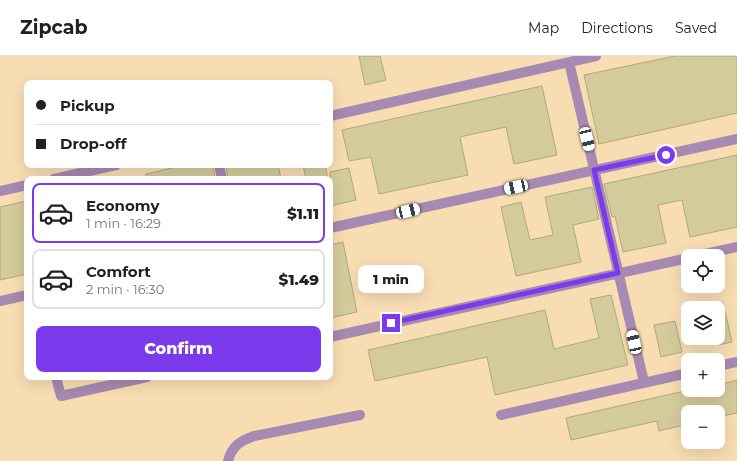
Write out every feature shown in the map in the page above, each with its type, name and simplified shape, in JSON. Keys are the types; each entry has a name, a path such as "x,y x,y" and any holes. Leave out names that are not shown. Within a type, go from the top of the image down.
{"street":[{"path":"333,115 596,56"},
{"path":"569,62 644,382"},
{"path":"333,227 737,139"},
{"path":"67,176 103,168"},
{"path":"0,191 24,186"},
{"path":"725,250 737,247"},
{"path":"333,336 681,260"},
{"path":"0,301 24,296"},
{"path":"725,365 737,362"},
{"path":"501,415 681,374"},
{"path":"57,380 61,396 133,380"},
{"path":"228,461 231,451 239,442 254,436 360,415"}],"building":[{"path":"359,56 380,56 386,80 365,85"},
{"path":"675,56 737,56 737,113 599,144 584,75"},
{"path":"542,86 557,155 514,164 506,127 482,132 460,137 468,175 379,194 371,157 349,161 342,130"},
{"path":"737,155 737,227 690,237 682,200 658,205 666,243 623,252 615,216 612,217 604,184"},
{"path":"172,168 213,168 215,176 146,176 146,174"},
{"path":"226,168 279,168 280,176 228,176"},
{"path":"304,168 326,168 327,176 305,176"},
{"path":"349,168 356,200 333,205 333,176 330,176 330,172"},
{"path":"592,187 599,219 573,225 581,262 516,276 501,207 521,202 530,240 553,235 545,197"},
{"path":"24,202 24,275 0,280 0,207"},
{"path":"343,242 357,312 333,317 333,244"},
{"path":"611,295 628,365 495,395 487,357 375,381 368,350 545,310 554,349 599,338 590,299"},
{"path":"725,312 732,342 725,344"},
{"path":"675,321 682,352 661,357 654,325"},
{"path":"737,380 737,413 725,416 725,405 681,405 680,426 659,431 657,421 571,440 566,418 681,392 681,397 725,397 725,383"}],"route":[{"path":"391,323 618,273 594,170 666,155"}]}
